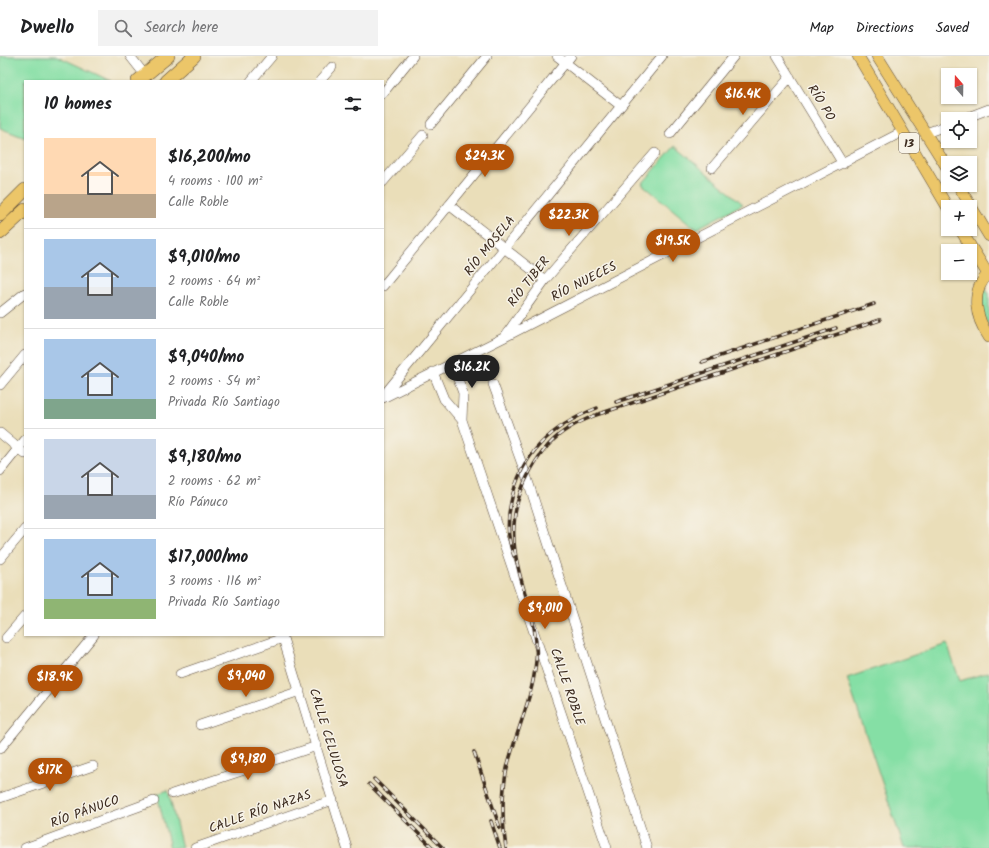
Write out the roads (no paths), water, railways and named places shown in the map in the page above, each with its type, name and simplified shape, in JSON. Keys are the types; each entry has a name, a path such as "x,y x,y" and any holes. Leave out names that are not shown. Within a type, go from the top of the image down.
{"highway":[{"path":"141,78 168,56"},
{"path":"167,80 194,57"},
{"path":"0,215 24,191"},
{"path":"0,233 24,211"}],"main road":[{"name":"13","path":"858,56 943,200"},
{"name":"13","path":"878,56 884,68 941,158"},
{"path":"963,192 986,223 989,236"},
{"path":"965,236 989,274 980,285 976,298 976,312 981,326 989,337"}],"street":[{"path":"130,56 141,78"},
{"path":"252,80 272,56"},
{"path":"384,92 414,56"},
{"path":"431,124 487,56"},
{"path":"557,56 569,59 621,106"},
{"name":"RÍO MOSELA","path":"384,396 662,56"},
{"path":"670,134 734,56"},
{"name":"RÍO PO","path":"777,56 843,164"},
{"path":"852,56 870,76"},
{"path":"384,285 569,59"},
{"path":"321,80 332,67"},
{"path":"712,168 790,77"},
{"path":"977,114 989,109"},
{"path":"926,133 941,128"},
{"name":"RÍO NUECES","path":"384,396 504,338 843,164 902,132"},
{"path":"384,181 422,135"},
{"name":"RÍO TIBER","path":"504,338 546,280 655,153"},
{"path":"449,205 546,280"},
{"path":"0,313 24,294"},
{"path":"0,385 24,356"},
{"name":"CALLE ROBLE","path":"452,363 463,393 462,420 607,848"},
{"name":"CALLE ROBLE","path":"433,372 444,399 462,420"},
{"path":"493,384 527,478 648,848"},
{"path":"0,433 22,451 0,471"},
{"path":"0,559 24,530"},
{"path":"6,638 24,617"},
{"path":"0,749 93,636"},
{"path":"180,674 283,636"},
{"name":"CALLE CELULOSA","path":"283,636 347,848"},
{"path":"200,726 300,691"},
{"path":"172,794 317,746"},
{"path":"0,798 93,766"},
{"name":"CALLE RÍO NAZAS","path":"195,848 333,800"},
{"name":"RÍO PÁNUCO","path":"25,848 154,801"}],"railway":[{"path":"702,362 874,304"},
{"path":"506,848 503,806 504,785 508,764 532,687 536,661 535,636 531,613 516,557 514,541 515,512 524,484 539,457 558,436 572,426 593,416 880,320"},
{"path":"616,402 836,328"},
{"path":"514,556 508,530 509,516 511,502 522,469 541,443 553,433 566,423 597,408"},
{"path":"474,752 500,828"},
{"path":"374,779 443,848"},
{"path":"369,784 433,848"},
{"path":"491,821 500,848"}]}
